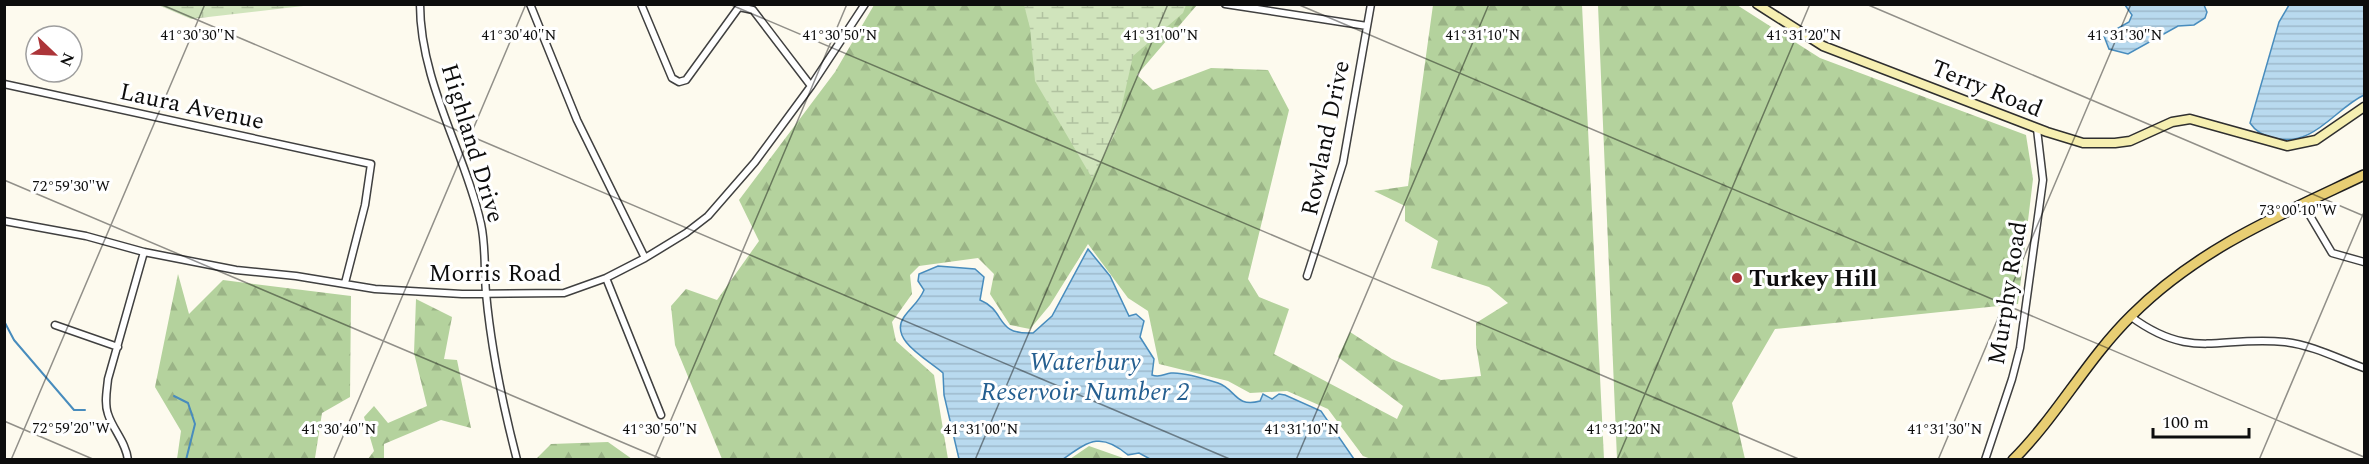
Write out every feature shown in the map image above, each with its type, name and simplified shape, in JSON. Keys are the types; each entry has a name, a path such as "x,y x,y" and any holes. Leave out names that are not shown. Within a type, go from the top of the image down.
{"main road":[{"path":"2013,459 2040,434 2081,375 2130,316 2170,280 2210,251 2364,175"}],"street":[{"name":"Highland Drive","path":"420,4 423,40 444,119 481,223 485,252 486,293 508,425 517,459"},
{"path":"530,4 577,120 645,258"},
{"path":"641,4 672,78 679,82 686,80 739,7 746,7 753,10 811,86"},
{"name":"Morris Road","path":"4,221 86,236 144,252 236,270 345,283 375,289 417,292 564,293 606,278 645,258 686,233 727,196 811,86 865,4"},
{"path":"1225,4 1367,26"},
{"name":"Rowland Drive","path":"1307,276 1343,163 1371,4"},
{"name":"Terry Road","path":"1757,4 1823,46 2037,129 2082,143 2115,144 2130,141 2172,122 2190,119 2287,146 2316,140 2364,107"},
{"name":"Laura Avenue","path":"4,84 371,164 365,206 345,283"},
{"name":"Murphy Road","path":"1985,459 2012,379 2019,348 2043,180 2037,129"},
{"path":"2303,204 2326,248 2332,254 2364,262"},
{"path":"128,459 121,438 108,414 106,398 108,379 144,252"},
{"path":"606,278 661,415"},
{"path":"2130,316 2147,329 2181,342 2197,345 2287,342 2364,368"},
{"path":"56,325 118,347"}],"green space":[{"path":"158,5 312,5 191,19"},
{"path":"874,5 1197,5 1137,75 1153,90 1211,68 1268,70 1289,110 1248,279 1259,297 1289,309 1274,354 1397,419 1403,406 1338,357 1350,332 1392,359 1441,380 1481,376 1476,345 1476,323 1508,303 1489,287 1431,268 1438,241 1405,221 1405,206 1374,191 1408,186 1433,5 1582,5 1604,459 1371,459 1363,456 1328,409 1287,391 1250,393 1228,381 1159,364 1148,311 1128,298 1088,244 1050,305 1030,329 1010,325 990,294 994,274 978,258 919,266 910,275 912,294 892,322 896,341 934,375 948,459 722,459 675,345 671,306 686,289 717,300 759,241 739,200 835,72"},
{"path":"1024,5 1186,5 1183,13 1133,56 1116,132 1092,178 1035,81 1030,28"},
{"path":"1598,5 1737,5 1820,58 2026,135 2033,179 2018,304 1775,329 1732,403 1745,459 1617,459"},
{"path":"178,274 189,314 223,280 351,296 350,397 322,413 315,458 177,459 181,431 155,387"},
{"path":"416,299 452,317 444,359 457,360 471,428 441,420 384,444 384,459 368,459 374,451 364,417 374,406 388,423 427,406 414,353"},
{"path":"608,442 632,459 536,459 551,444"},
{"path":"1089,446 1126,459 1070,459"}],"water":[{"path":"2125,5 2204,5 2207,12 2205,18 2194,25 2178,26 2128,54 2109,49 2104,36 2129,22 2132,15"},
{"path":"2289,5 2364,5 2364,95 2312,133 2287,140 2263,134 2250,123 2279,22"},
{"name":"Waterbury Reservoir Number 2","path":"1088,249 1110,276 1129,316 1136,314 1144,321 1140,337 1154,359 1152,375 1176,373 1201,378 1224,386 1245,402 1260,401 1263,394 1272,399 1279,394 1285,395 1321,411 1354,459 1150,459 1139,453 1128,455 1110,443 1102,441 1087,444 1063,459 959,459 944,395 943,373 912,349 901,334 904,317 924,290 918,281 919,274 938,266 975,269 984,277 980,300 994,310 1012,330 1033,333 1052,316"}],"waterway":[{"path":"4,321 14,340 74,410 85,410"},
{"path":"174,396 188,403 195,424 186,460"}],"place":[{"name":"Turkey Hill","path":"1737,278"}]}
